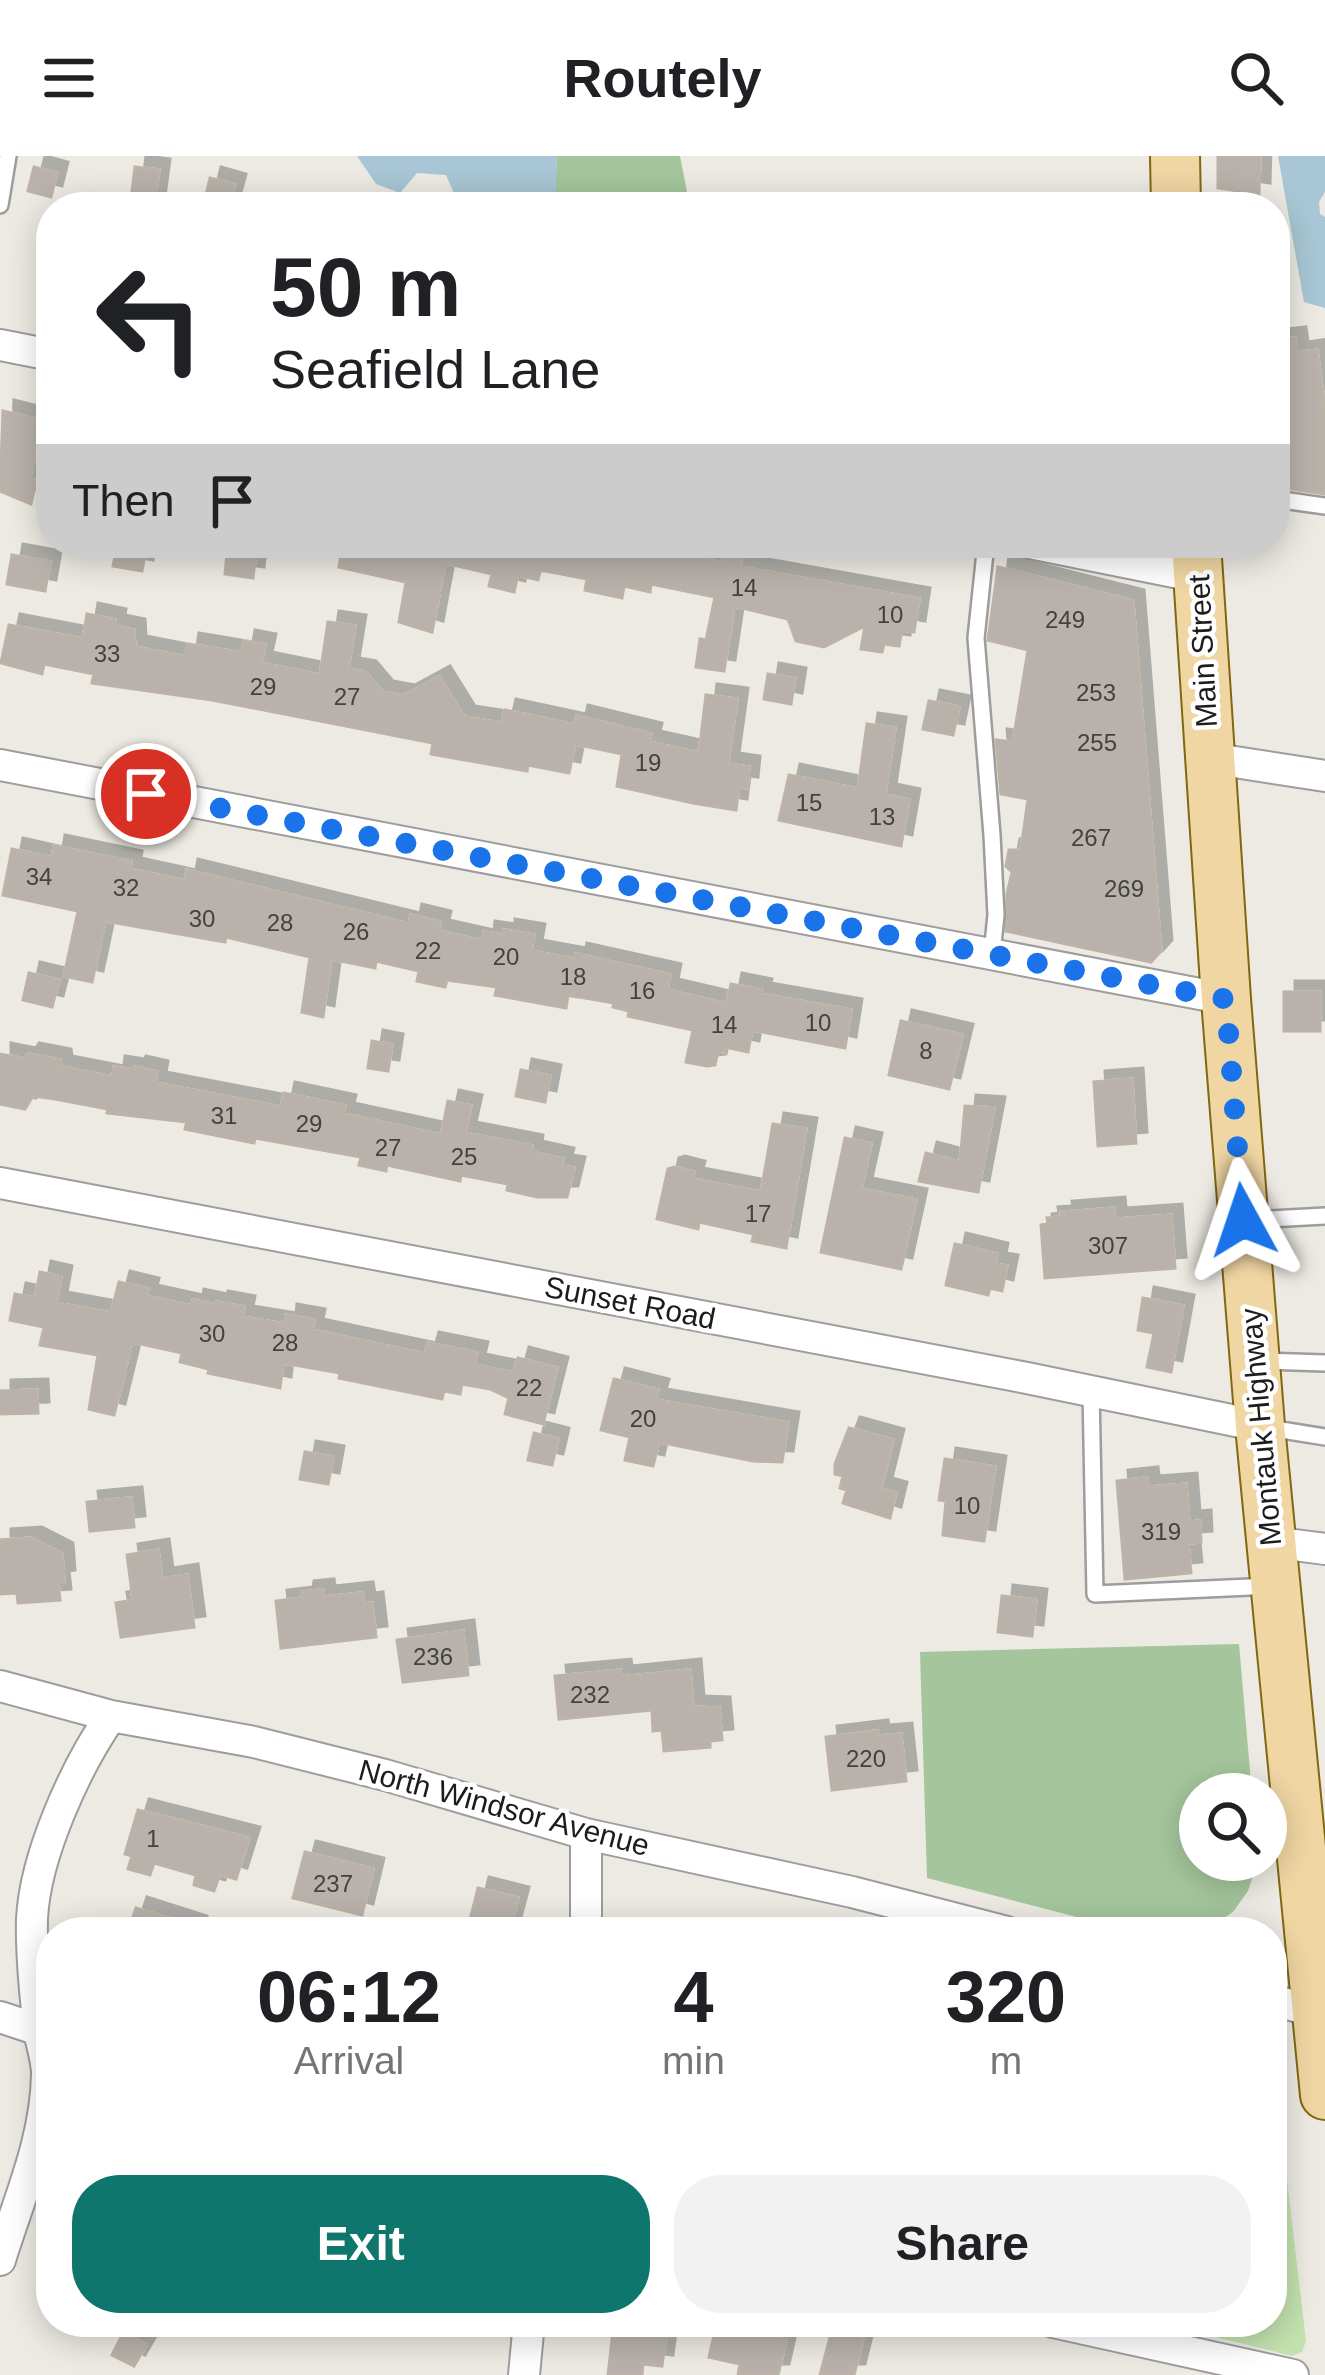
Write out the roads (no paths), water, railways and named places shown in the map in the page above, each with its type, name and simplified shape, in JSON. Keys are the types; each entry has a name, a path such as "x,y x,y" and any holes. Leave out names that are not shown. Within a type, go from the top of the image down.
{"main road":[{"path":"1175,156 1176,192"},
{"name":"Main Street","path":"1198,560 1208,758"},
{"name":"Montauk Highway","path":"1208,758 1304,2008 1325,2095"}],"street":[{"path":"0,345 36,352"},
{"path":"1208,758 1325,776"},
{"path":"0,765 1226,999"},
{"name":"Sunset Road","path":"0,1183 1260,1426"},
{"path":"1273,1564 1325,1549"},
{"name":"North Windsor Avenue","path":"0,1687 111,1716 276,1747 586,1834 949,1917"},
{"path":"36,1981 32,1916 50,1838 88,1749 111,1716"},
{"path":"586,1834 586,1917"},
{"path":"0,2017 36,2029"},
{"path":"0,2260 36,2152"},
{"path":"524,2375 528,2337"},
{"path":"1121,2337 1293,2375"}],"lane":[{"path":"0,205 8,156"},
{"path":"1290,501 1325,506"},
{"path":"984,558 976,638 992,835 992,954"},
{"path":"1243,1220 1325,1216"},
{"path":"1255,1360 1325,1363"},
{"path":"1091,1391 1095,1594 1273,1564"},
{"path":"1260,1426 1325,1436"}],"water":[{"path":"357,156 557,156 554,192 453,192 446,175 417,173 401,192 376,184"},
{"path":"1278,156 1325,156 1325,192 1319,202 1325,217 1325,308 1304,302 1290,223 1290,192 1284,192"}]}
